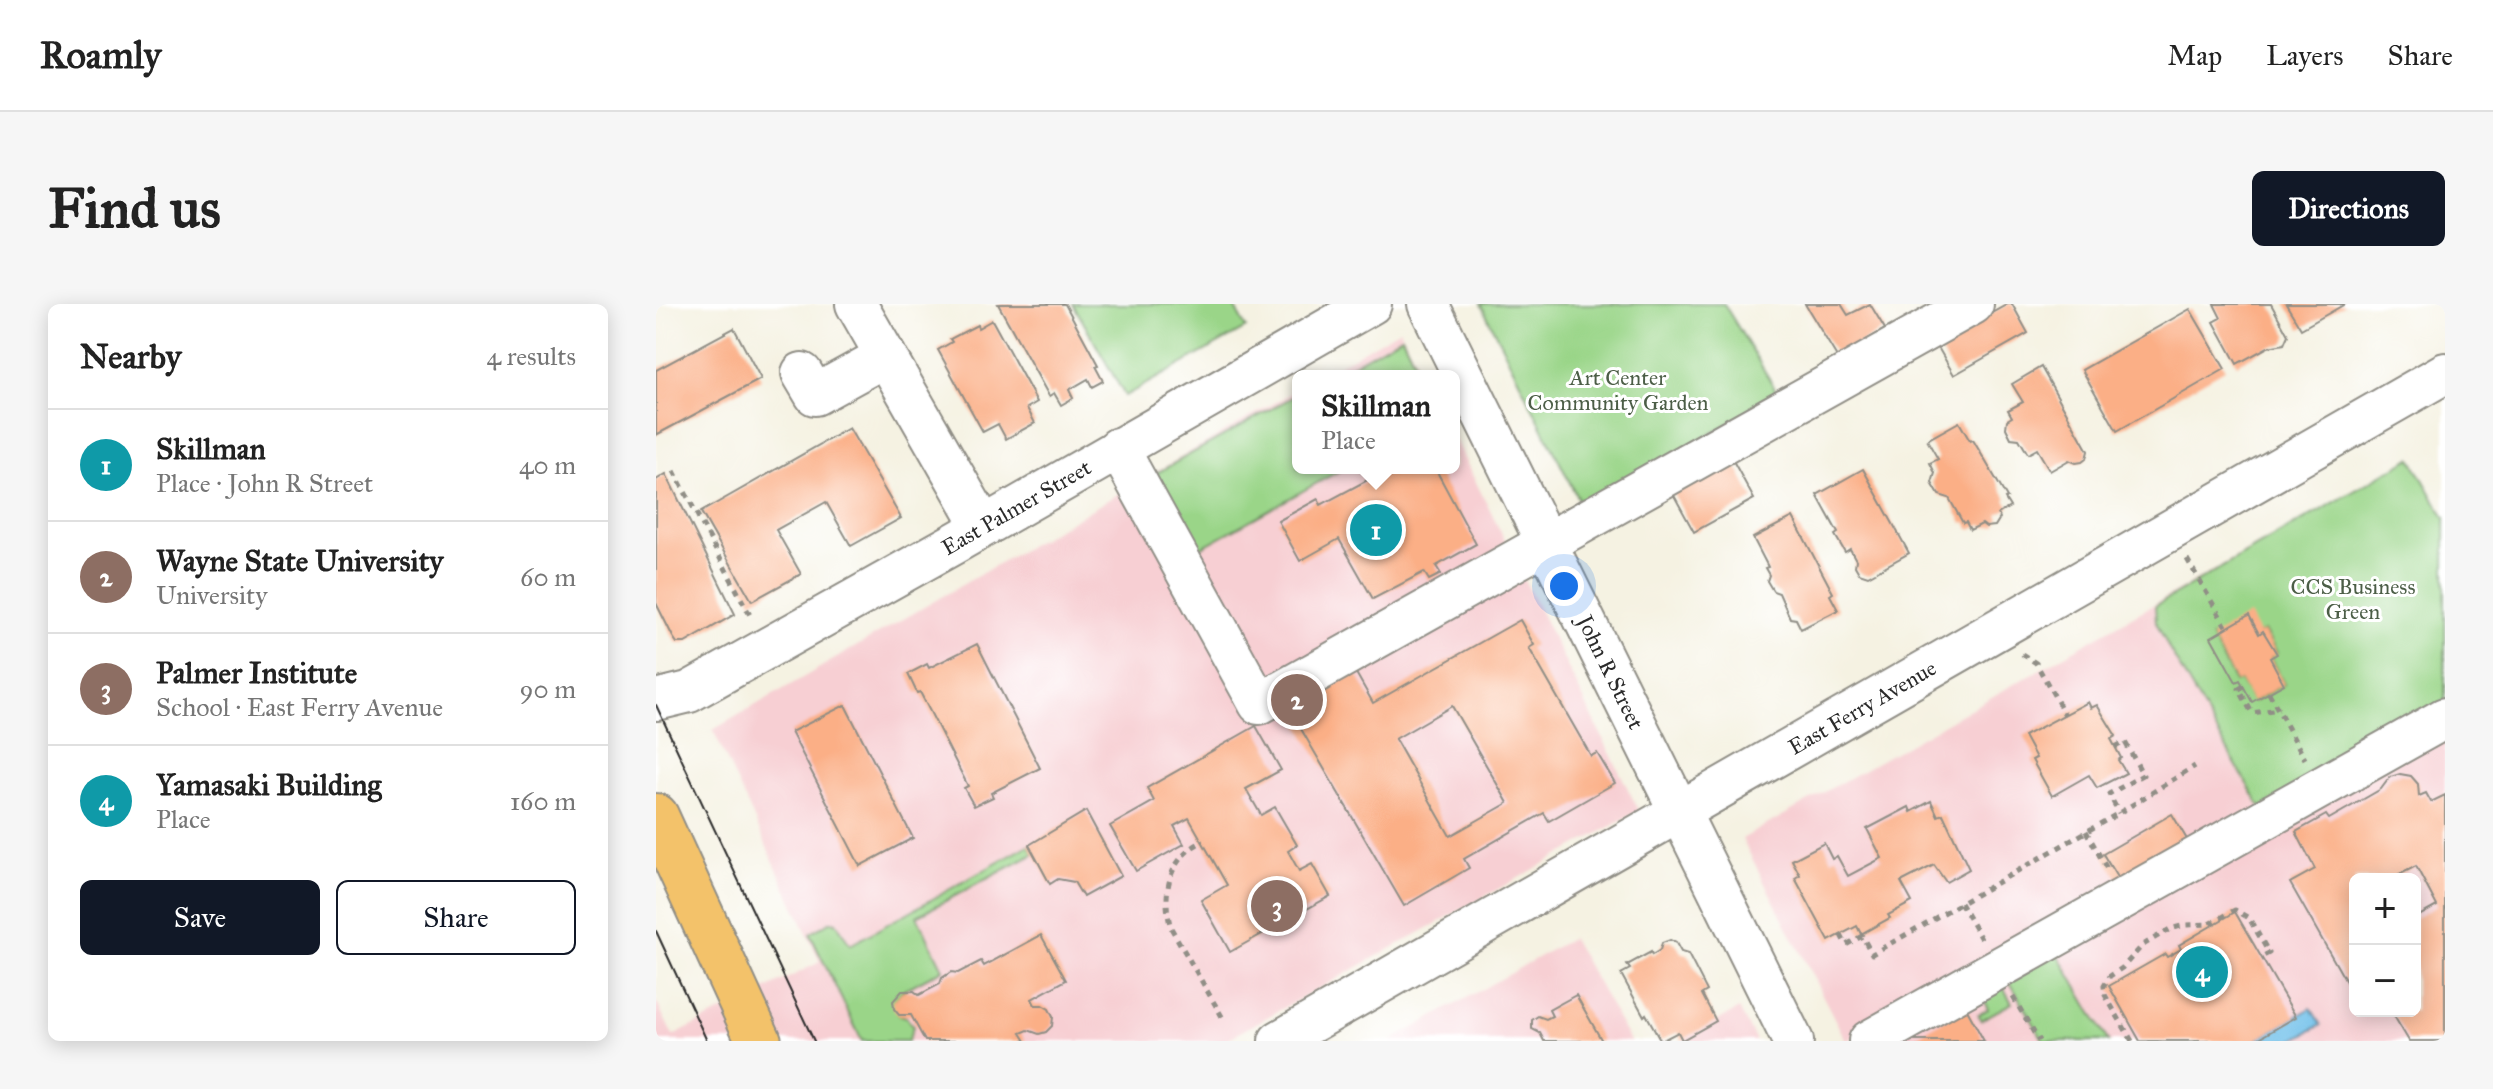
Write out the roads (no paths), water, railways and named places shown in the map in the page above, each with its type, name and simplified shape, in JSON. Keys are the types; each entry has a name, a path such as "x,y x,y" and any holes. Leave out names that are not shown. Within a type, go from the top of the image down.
{"main road":[{"path":"656,816 759,1041"}],"street":[{"path":"856,304 983,526"},
{"name":"East Palmer Street","path":"656,700 689,692 1371,304"},
{"name":"John R Street","path":"1428,304 1793,1041"},
{"path":"1118,448 1259,704 1973,304"},
{"path":"802,373 815,395 886,356"},
{"name":"East Ferry Avenue","path":"1279,1041 2445,373"},
{"path":"1869,1041 2445,718"}],"water":[{"path":"2311,1008 2321,1025 2292,1041 2254,1041"}],"tram line":[{"path":"656,705 814,1041"},
{"path":"656,931 707,1041"}],"place":[{"name":"Skillman","path":"1376,530"},
{"name":"Wayne State University","path":"1297,700"},
{"name":"Palmer Institute","path":"1277,906"},
{"name":"Yamasaki Building","path":"2202,972"}],"park label":[{"name":"Art Center Community Garden","path":"1618,390"},
{"name":"CCS Business Green","path":"2353,598"}]}
